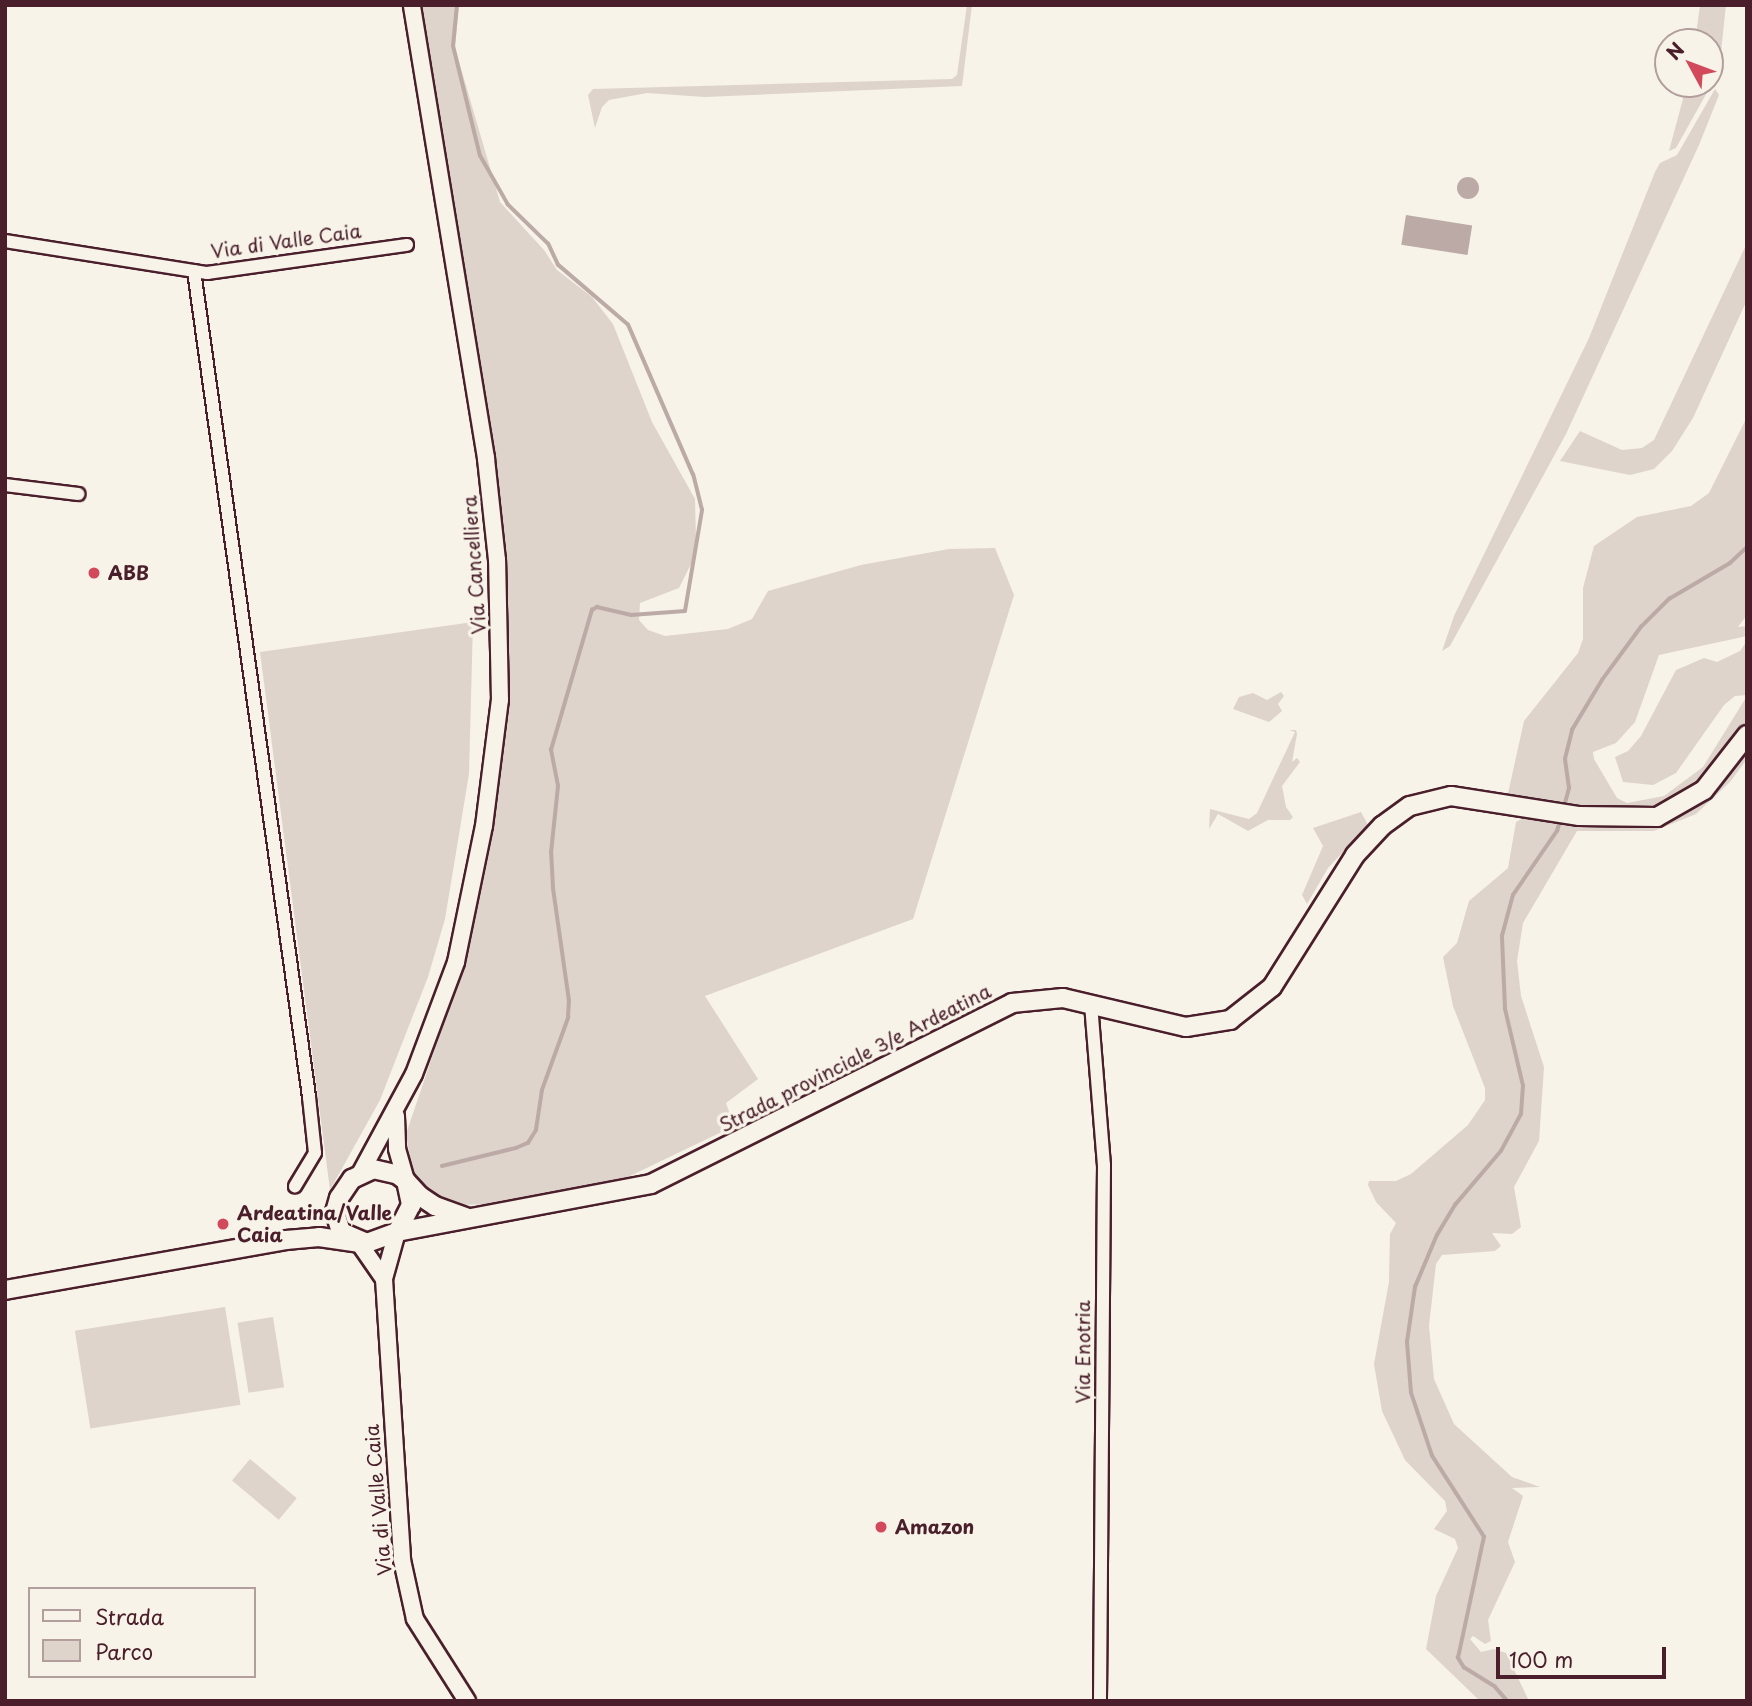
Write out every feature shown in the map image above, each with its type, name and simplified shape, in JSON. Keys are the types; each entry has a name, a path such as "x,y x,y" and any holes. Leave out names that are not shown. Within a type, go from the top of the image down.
{"main road":[{"name":"Strada provinciale 3/e Ardeatina","path":"397,1232 651,1184 1006,1004 1053,998 1091,1004 1178,1026 1230,1020 1277,982 1340,875 1369,838 1396,814 1442,796 1533,807 1578,816 1643,819 1671,812 1709,784 1747,735"},
{"path":"286,1240 314,1227 335,1206 361,1172 388,1171 406,1181 435,1206 473,1218"},
{"path":"5,1290 286,1240 319,1237 359,1243 379,1242 397,1232 411,1205 406,1181"},
{"path":"335,1206 338,1227 359,1243"}],"street":[{"name":"Via Cancelliera","path":"361,1172 396,1113 446,995 466,923 492,775 500,654 486,458 412,5"},
{"name":"Via di Valle Caia","path":"5,241 194,271 407,245"},
{"path":"194,271 309,1097 315,1153 296,1186"},
{"path":"5,485 78,494"},
{"name":"Via Enotria","path":"1091,1004 1104,1165 1100,1701"},
{"name":"Via Cancelliera","path":"396,1113 397,1149 406,1181"},
{"name":"Via di Valle Caia","path":"397,1232 384,1279 398,1525 407,1588 425,1638 467,1701"},
{"path":"359,1243 384,1279"}],"green space":[{"path":"422,5 459,5 455,48 500,202 544,250 557,270 592,297 613,324 652,422 695,499 696,540 691,564 679,588 640,603 639,620 648,630 665,636 728,629 752,619 768,591 861,565 949,549 995,548 1014,595 913,919 705,996 758,1079 726,1103 734,1126 628,1177 493,1204 462,1205 434,1195 413,1177 406,1134 461,972 485,872 506,685 506,593 487,411"},
{"path":"967,5 972,5 962,86 705,97 647,93 609,100 602,107 595,128 588,95 593,89 952,79 957,75"},
{"path":"1700,5 1726,5 1724,28 1697,28"},
{"path":"1683,98 1704,98 1676,148 1669,151"},
{"path":"1710,98 1718,98 1699,145 1566,434 1450,646 1442,651 1454,616 1589,338 1655,172 1660,163 1677,155"},
{"path":"1747,243 1747,300 1693,418 1672,451 1654,469 1630,475 1560,461 1580,431 1622,450 1642,448 1654,440"},
{"path":"1747,417 1747,615 1738,627 1747,626 1747,636 1659,655 1635,722 1616,743 1593,752 1594,759 1617,798 1627,803 1664,796 1703,767 1747,696 1747,722 1705,776 1685,796 1657,810 1608,813 1507,798 1524,721 1578,653 1583,639 1583,588 1594,546 1637,517 1691,506 1709,493"},
{"path":"473,622 469,774 445,919 428,977 380,1100 330,1190 260,652"},
{"path":"1747,641 1747,695 1735,696 1724,705 1676,773 1653,785 1623,782 1615,757 1628,751 1641,736 1676,670 1704,658 1717,662 1740,651"},
{"path":"1281,692 1284,696 1278,704 1282,711 1269,722 1233,709 1239,697 1253,693 1267,700"},
{"path":"1289,730 1296,730 1297,734 1292,762 1297,758 1300,762 1282,786 1286,807 1293,817 1290,820 1268,820 1248,831 1218,814 1209,829 1210,809 1249,819 1257,813 1295,732"},
{"path":"1747,746 1747,759 1730,782 1696,814 1654,831 1577,831 1523,923 1517,961 1521,996 1544,1067 1539,1141 1514,1187 1521,1227 1512,1234 1492,1233 1501,1246 1495,1251 1442,1255 1436,1264 1429,1326 1434,1379 1454,1424 1512,1477 1540,1487 1512,1488 1523,1496 1508,1542 1515,1562 1488,1620 1491,1641 1485,1644 1473,1636 1470,1639 1481,1652 1494,1649 1506,1653 1529,1701 1480,1701 1426,1649 1436,1596 1458,1548 1455,1539 1434,1529 1447,1511 1445,1501 1405,1460 1382,1411 1374,1364 1389,1282 1390,1234 1396,1223 1376,1202 1368,1185 1369,1181 1396,1181 1411,1174 1468,1125 1485,1100 1485,1088 1453,1006 1443,957 1457,943 1469,901 1508,868 1516,822 1532,813 1623,828 1669,819 1703,799"},
{"path":"1361,812 1368,825 1328,868 1307,904 1302,895 1323,846 1313,828"},
{"path":"225,1307 240,1405 90,1429 75,1331"},
{"path":"273,1317 284,1387 249,1393 237,1323"},
{"path":"250,1459 297,1498 279,1520 232,1480"}],"shaded area":[{"path":"1468,177 1476,180 1479,188 1476,196 1468,199 1460,196 1457,188 1460,180"},
{"path":"1406,215 1472,225 1467,255 1401,245"}],"waterway":[{"path":"442,1166 516,1148 528,1143 536,1130 542,1090 568,1018 569,1001 553,888 551,853 558,786 551,750 592,610 597,607 631,615 685,611 702,510 693,475 628,325 558,265 548,244 508,205 480,156 453,46 457,5"},
{"path":"1564,807 1569,788 1565,759 1572,730 1602,680 1641,627 1669,599 1730,563 1747,547"},
{"path":"1507,1701 1495,1687 1464,1668 1458,1658 1484,1537 1432,1456 1411,1393 1407,1342 1415,1287 1437,1235 1455,1205 1501,1151 1521,1114 1523,1086 1505,1009 1502,936 1513,895 1557,831 1561,818"}],"place":[{"name":"ABB","path":"94,573"},
{"name":"Ardeatina/Valle Caia","path":"223,1224"},
{"name":"Amazon","path":"881,1527"}]}
